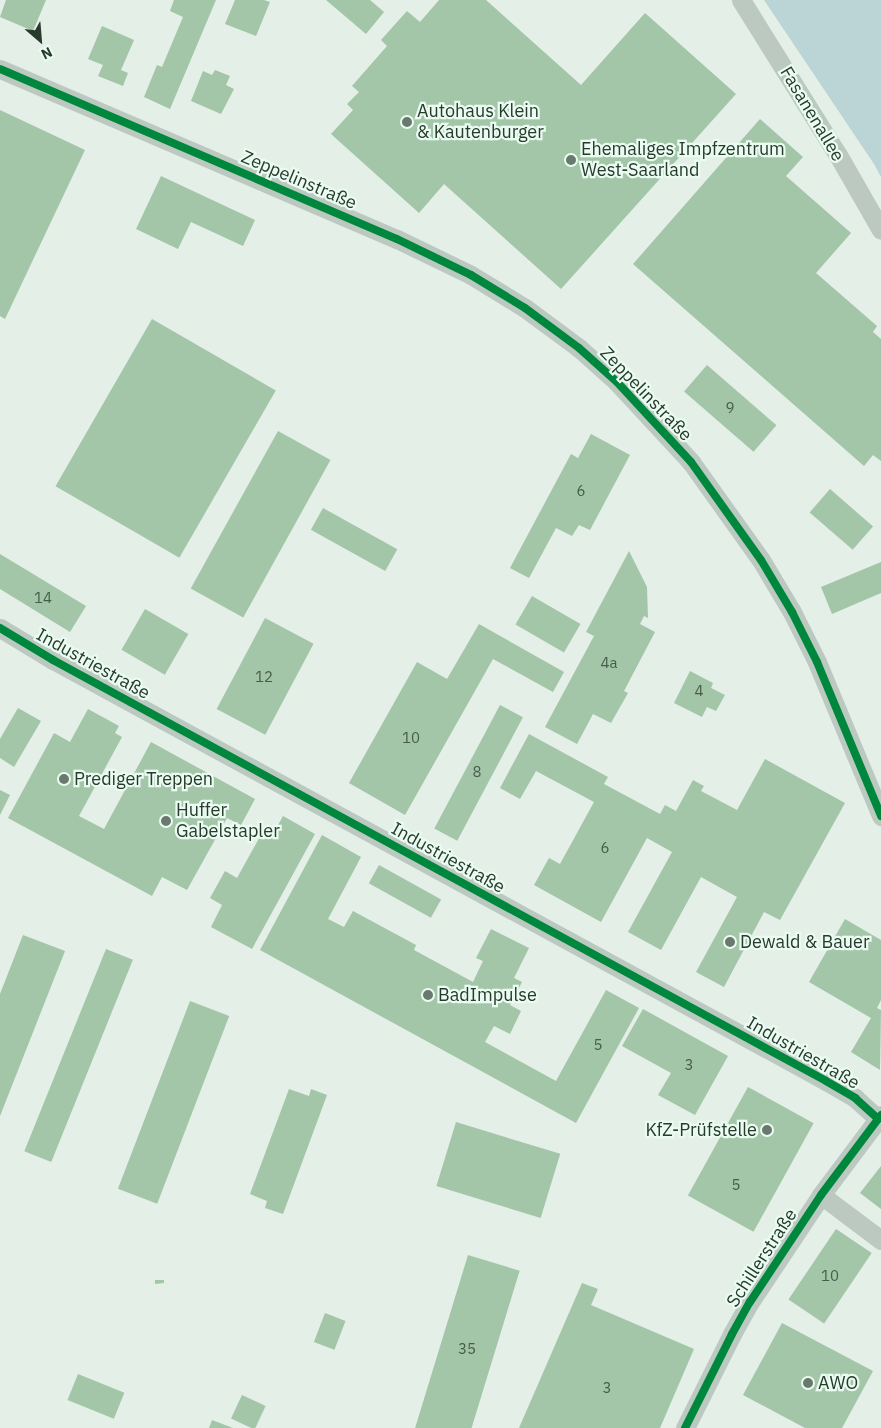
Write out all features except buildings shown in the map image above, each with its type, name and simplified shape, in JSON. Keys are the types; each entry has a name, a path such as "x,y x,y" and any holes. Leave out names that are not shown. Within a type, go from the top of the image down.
{"street":[{"name":"Fasanenallee","path":"741,0 827,138 881,230"},
{"name":"Zeppelinstraße","path":"0,70 397,239 471,275 525,308 579,348 617,382 691,462 761,560 792,612 817,662 881,816"},
{"name":"Industriestraße","path":"0,628 53,660 826,1081 855,1098 879,1117"},
{"name":"Schillerstraße","path":"685,1428 741,1318 821,1195 879,1117"},
{"path":"821,1195 881,1240"}],"shaded area":[{"path":"764,0 881,0 881,177 874,164"}],"cycle path":[{"path":"0,69 397,239 471,275 525,308 579,348 617,382 691,462 761,560 792,612 817,662 881,816"},
{"path":"0,628 53,660 826,1081 855,1098 878,1119"},
{"path":"685,1428 750,1302 821,1195 881,1115"}],"place":[{"name":"Autohaus Klein & Kautenburger","path":"407,122"},
{"name":"Ehemaliges Impfzentrum West-Saarland","path":"571,160"},
{"name":"Prediger Treppen","path":"64,779"},
{"name":"Huffer Gabelstapler","path":"166,821"},
{"name":"Dewald & Bauer","path":"730,942"},
{"name":"BadImpulse","path":"428,995"},
{"name":"KfZ-Prüfstelle","path":"767,1130"},
{"name":"AWO","path":"808,1383"}]}
